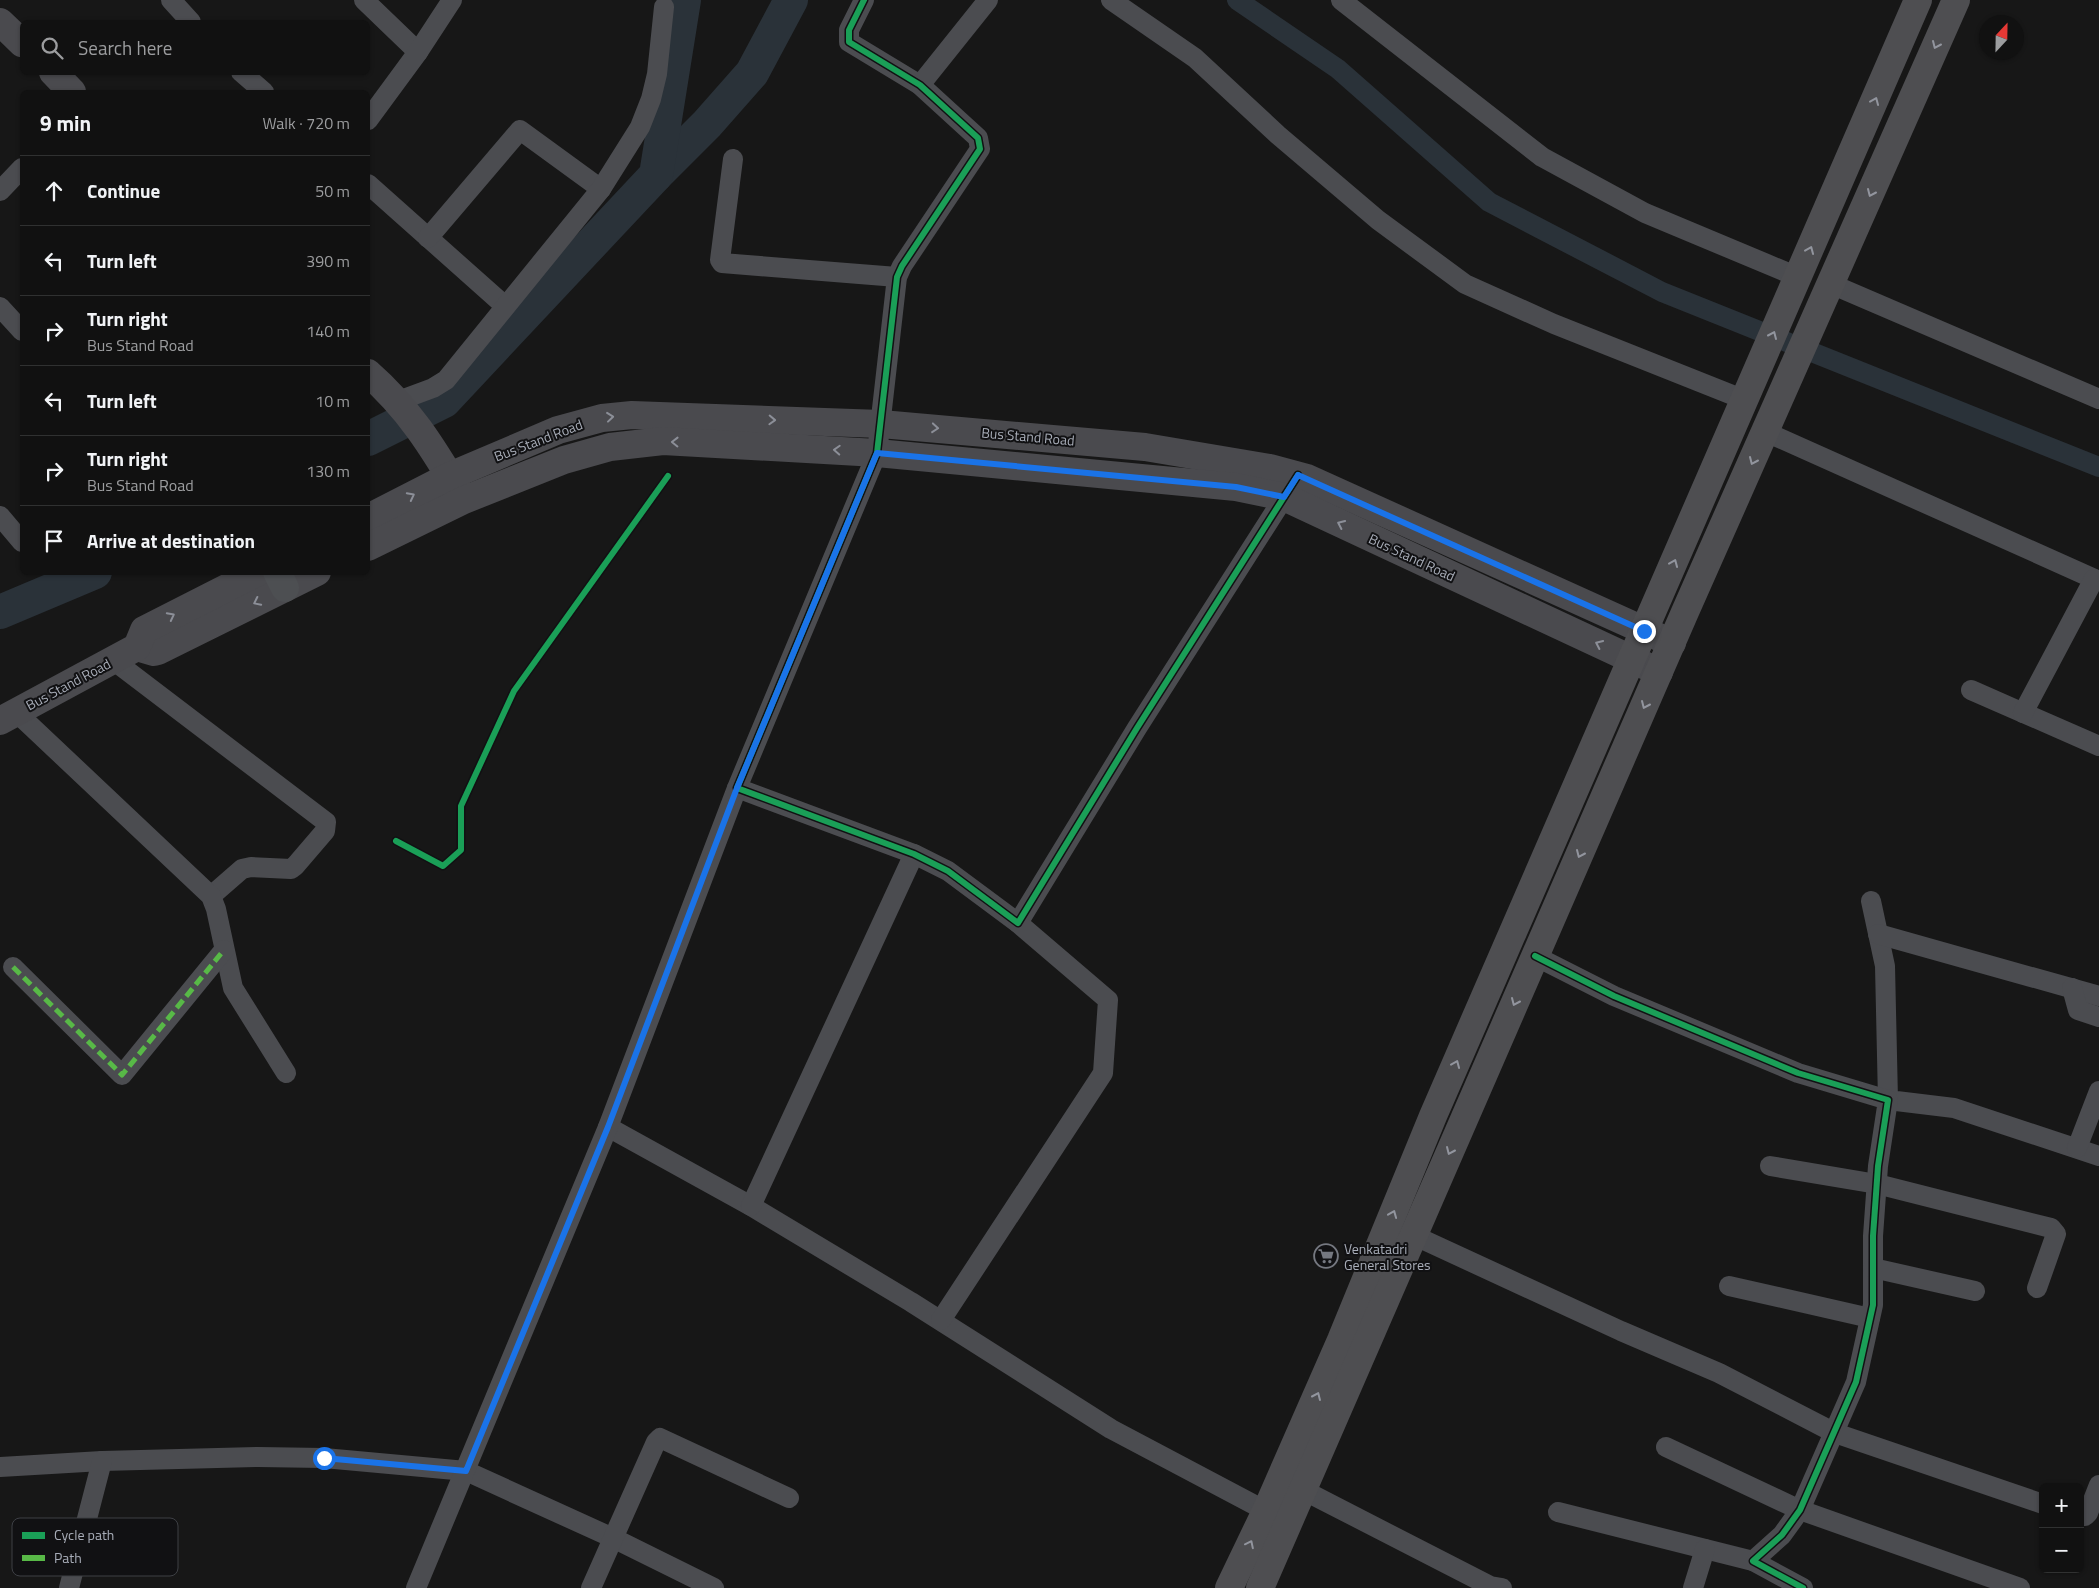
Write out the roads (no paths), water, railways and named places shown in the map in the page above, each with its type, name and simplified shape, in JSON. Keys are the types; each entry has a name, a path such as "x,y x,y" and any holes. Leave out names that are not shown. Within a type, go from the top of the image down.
{"highway":[{"path":"1229,1588 1266,1511 1341,1340 1433,1116 1918,0"},
{"path":"1260,1588 1659,672 1956,0"}],"street":[{"path":"171,0 189,20"},
{"path":"364,0 418,52"},
{"path":"370,117 418,52 452,0"},
{"path":"416,1588 608,1127 737,788 877,453 897,277 902,266 980,149 978,138 920,85 848,42 849,30 864,0"},
{"path":"920,85 988,0"},
{"path":"1111,0 1195,58 1278,135 1371,214 1465,284 1554,324 1750,388"},
{"path":"1341,0 1542,157 1645,213 1795,286"},
{"path":"408,413 433,388 446,380 601,189 640,127 651,99 657,74 664,7"},
{"path":"0,22 20,41"},
{"path":"56,75 70,90"},
{"path":"244,75 262,90"},
{"path":"428,238 520,130 601,189"},
{"path":"733,159 720,260 722,264 897,277"},
{"path":"0,191 20,170"},
{"path":"370,186 505,306"},
{"path":"1831,284 2099,399"},
{"path":"0,307 20,324"},
{"path":"370,375 408,413 464,500"},
{"name":"Bus Stand Road","path":"370,517 450,476 558,430 602,418 632,415 881,424 1146,447 1270,468 1291,486 1659,672"},
{"path":"1766,432 2097,580 2023,713"},
{"name":"Bus Stand Road","path":"370,546 464,500 589,451 636,443 682,442 877,453 1236,487 1291,486 1672,643"},
{"path":"1018,923 1137,728 1291,486"},
{"path":"0,516 20,540"},
{"name":"Bus Stand Road","path":"8,716 137,647 144,630 252,575"},
{"path":"137,647 154,652 158,651 281,580 304,575"},
{"path":"112,660 326,822 325,831 296,866 291,869 251,866 242,869 211,896"},
{"path":"1971,690 2099,746"},
{"path":"8,716 211,896 216,909 233,988 286,1073"},
{"path":"737,788 914,854 948,871 1018,923 1108,1000 1103,1073 941,1320"},
{"path":"751,1206 914,854"},
{"path":"1753,1561 1782,1535 1800,1510 1856,1382 1873,1305 1877,1184 1888,1100 1885,966 1871,901"},
{"path":"1878,934 2099,996"},
{"path":"13,967 122,1075 224,950"},
{"path":"1535,956 1614,996 1798,1073 1888,1100 1954,1108 2099,1156"},
{"path":"2072,988 2078,1010 2099,1017"},
{"path":"2077,1148 2099,1091"},
{"path":"608,1127 751,1206 941,1320 1111,1429 1266,1511"},
{"path":"1770,1166 1877,1184 2052,1228 2056,1234 2037,1288"},
{"path":"1414,1236 1621,1332 1719,1373 1834,1433 1922,1465 2039,1503"},
{"path":"1873,1268 1975,1291"},
{"path":"1729,1286 1870,1318"},
{"path":"591,1588 656,1442 660,1438 789,1498"},
{"path":"1666,1447 1800,1510 2020,1588"},
{"path":"0,1467 102,1461 324,1458 466,1471 613,1538 714,1588"},
{"path":"87,1518 102,1461"},
{"path":"2084,1516 2088,1513 2099,1485"},
{"path":"1303,1490 1490,1586 1502,1588"},
{"path":"1558,1512 1753,1561 1801,1588"},
{"path":"1693,1588 1705,1549"}],"waterway":[{"path":"370,438 444,401 656,175 684,0"},
{"path":"656,175 707,124 752,73 791,0"},
{"path":"1237,0 1338,69 1489,202 1662,292 2099,467"},
{"path":"0,612 88,575"}],"place":[{"name":"Venkatadri General Stores","path":"1326,1256"}]}
